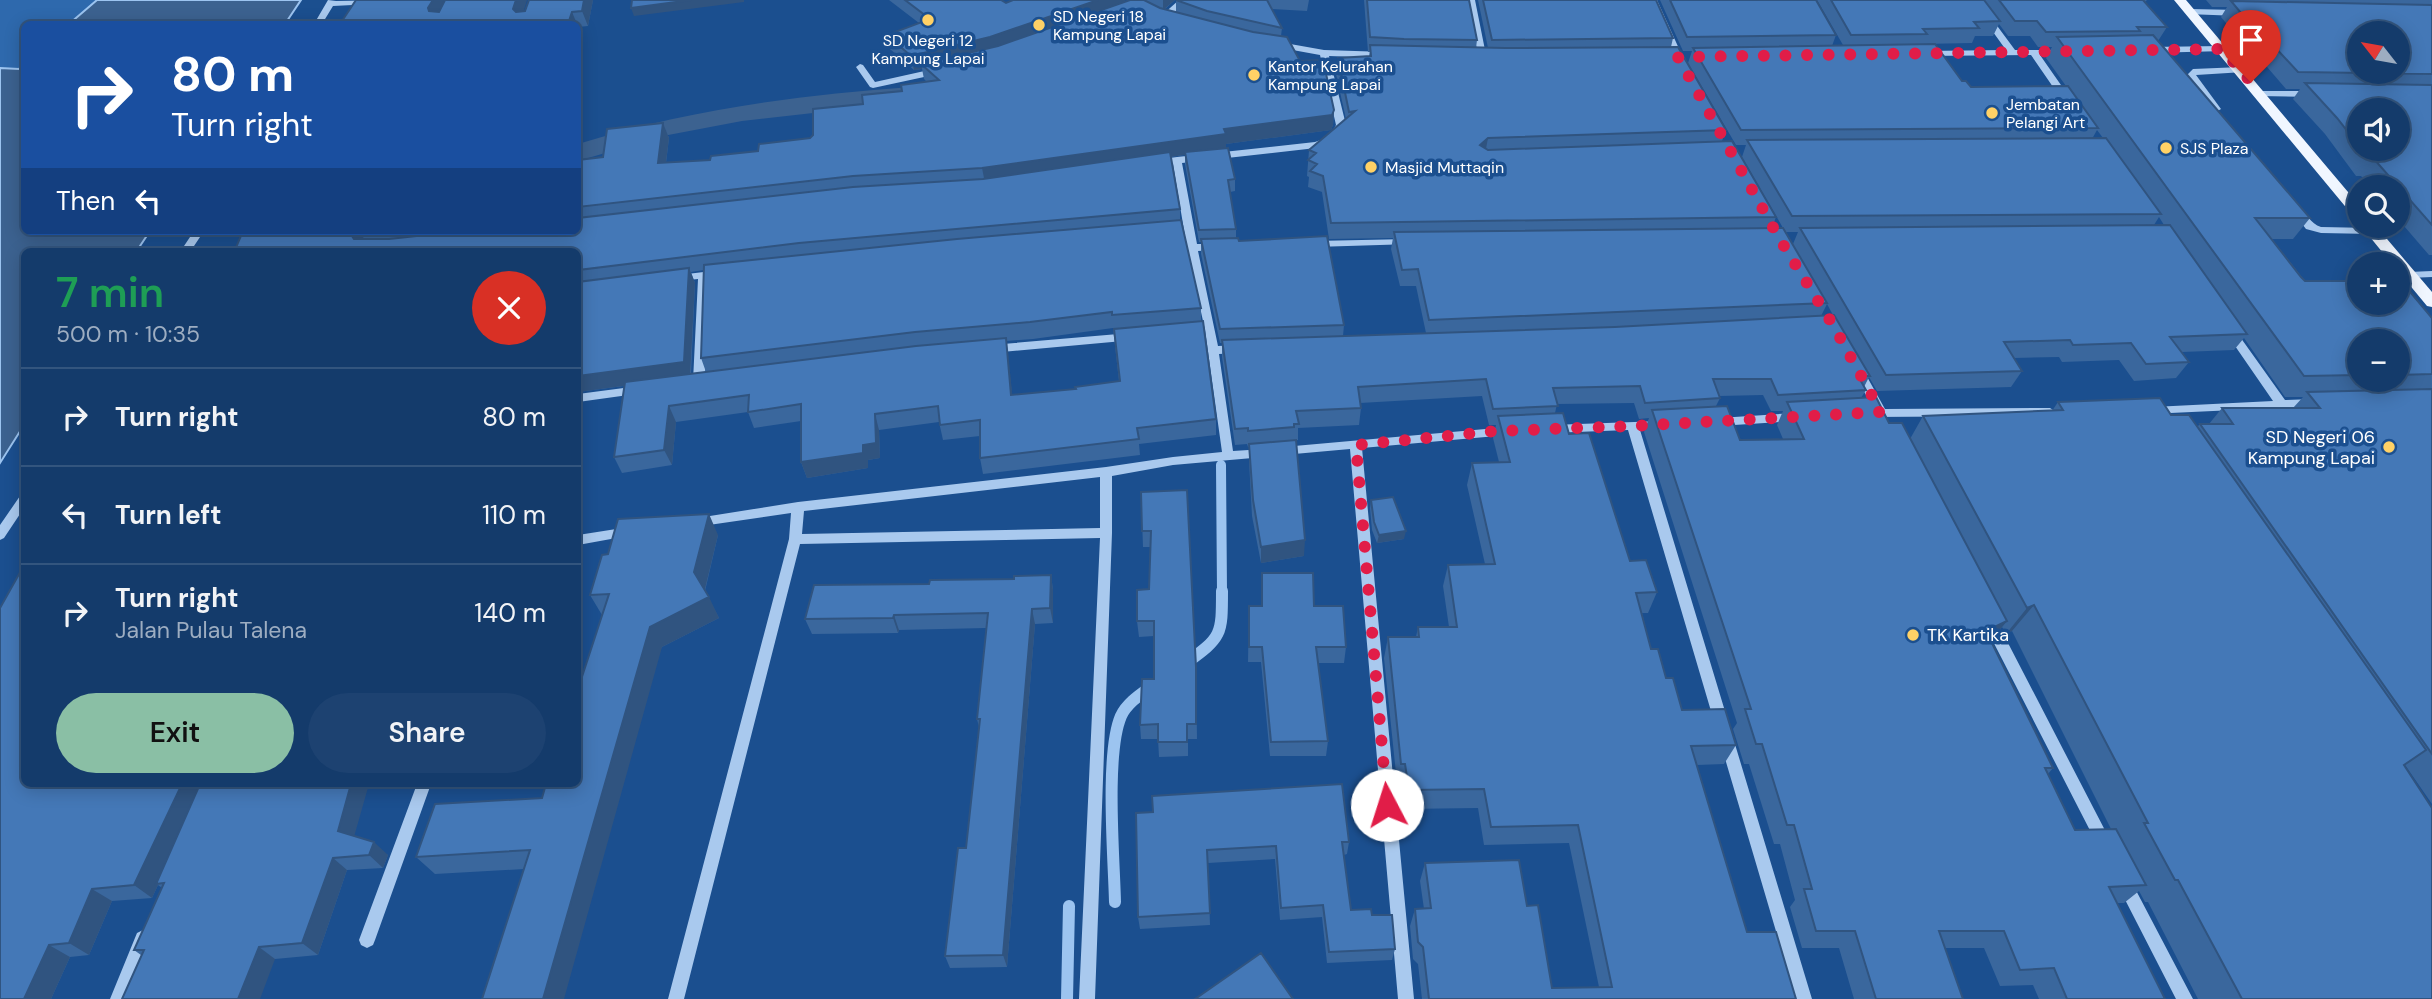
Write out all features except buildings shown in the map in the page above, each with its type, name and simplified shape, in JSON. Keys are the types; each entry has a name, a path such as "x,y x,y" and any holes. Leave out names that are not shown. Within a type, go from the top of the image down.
{"main road":[{"path":"2180,0 2347,199"},
{"path":"2378,238 2390,252"},
{"path":"2410,276 2432,302"}],"street":[{"path":"320,21 331,2 392,0"},
{"path":"1164,18 1184,0"},
{"path":"1471,0 1483,60"},
{"path":"1653,0 1681,60"},
{"path":"1974,0 2012,52"},
{"path":"358,13 364,2"},
{"path":"2190,12 2255,13"},
{"path":"1151,13 1177,21"},
{"path":"1273,44 1324,53 1391,56"},
{"path":"2141,50 2222,49"},
{"path":"1920,54 2074,51"},
{"path":"2033,52 2071,106"},
{"path":"1138,166 1331,141 1338,134 1341,125 1324,53"},
{"path":"1470,59 1497,60"},
{"path":"860,66 873,85 947,69"},
{"path":"2224,120 2191,75 2193,72 2241,70"},
{"path":"2261,94 2327,94"},
{"path":"1177,160 1210,330 1228,456"},
{"path":"2289,201 2311,227 2321,230 2347,229"},
{"path":"1176,231 1189,230"},
{"path":"1298,244 1418,242"},
{"path":"1192,248 1232,246"},
{"path":"665,280 730,272"},
{"path":"2410,275 2432,274"},
{"path":"699,381 703,275"},
{"path":"2218,315 2281,404"},
{"path":"1196,331 1210,330"},
{"path":"975,350 1141,336"},
{"path":"1213,350 1254,348"},
{"path":"1851,358 1885,418"},
{"path":"686,383 713,380"},
{"path":"581,398 645,389"},
{"path":"2151,415 2323,403"},
{"path":"1854,414 1885,418 2058,411"},
{"path":"1702,422 1812,416"},
{"path":"1538,430 1674,424"},
{"path":"1633,426 1804,999"},
{"path":"688,523 798,506 1106,472 1173,461 1524,430"},
{"path":"1356,445 1405,999"},
{"path":"1087,999 1106,533 1106,472"},
{"path":"0,535 21,504"},
{"path":"676,999 795,539 798,506"},
{"path":"581,540 646,530"},
{"path":"795,539 1106,533"},
{"path":"1982,608 2109,852"},
{"path":"367,940 423,787"},
{"path":"2121,877 2185,999"},
{"path":"118,999 148,926"}],"shaded area":[{"path":"0,0 97,0 72,21 21,21 21,67 0,68"},
{"path":"97,0 301,0 287,21 72,21"},
{"path":"21,67 21,235 147,235 139,248 21,248 21,430 0,463 0,68"}],"waterway":[{"path":"581,152 659,129 701,120 784,107 911,95"},
{"path":"1221,465 1222,591"},
{"path":"1186,663 1207,647 1218,634 1222,591"},
{"path":"1115,902 1112,780 1116,733 1127,707 1152,686"},
{"path":"1067,999 1069,906"}],"place":[{"name":"SD Negeri 12 Kampung Lapai","path":"928,20"},
{"name":"SD Negeri 18 Kampung Lapai","path":"1039,25"},
{"name":"Kantor Kelurahan Kampung Lapai","path":"1254,75"},
{"name":"Jembatan Pelangi Art","path":"1992,113"},
{"name":"SJS Plaza","path":"2166,148"},
{"name":"Masjid Muttaqin","path":"1371,167"},
{"name":"SD Negeri 06 Kampung Lapai","path":"2389,447"},
{"name":"TK Kartika","path":"1913,635"}],"route":[{"path":"1387,805 1356,445 1497,431 1881,412 1833,325 1779,238 1678,57 2222,49 2251,82"}]}
